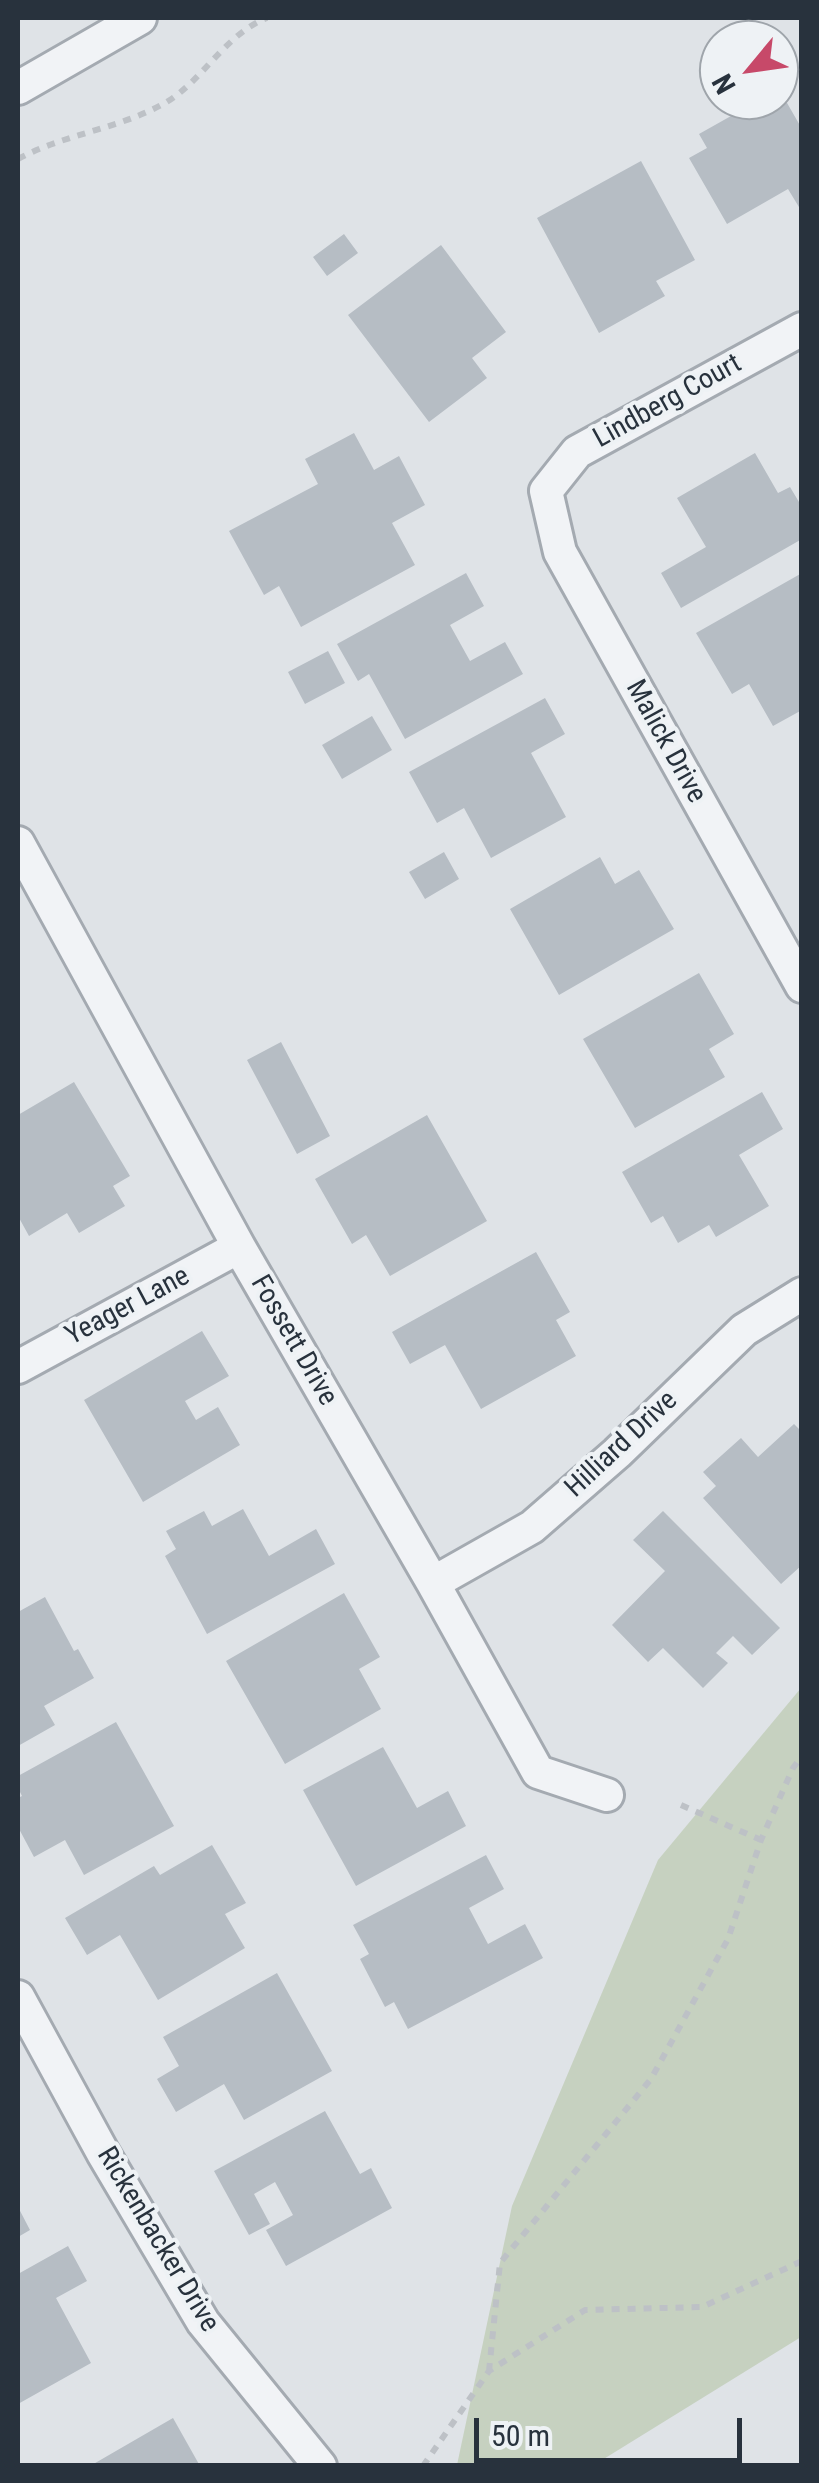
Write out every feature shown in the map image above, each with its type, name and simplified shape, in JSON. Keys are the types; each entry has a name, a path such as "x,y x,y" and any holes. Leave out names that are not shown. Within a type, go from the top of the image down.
{"street":[{"path":"18,88 140,18"},
{"name":"Lindberg Court","path":"546,491 576,452 802,329"},
{"name":"Malick Drive","path":"546,491 560,552 802,986"},
{"name":"Fossett Drive","path":"18,843 239,1247 538,1772 606,1796"},
{"name":"Yeager Lane","path":"18,1368 239,1247"},
{"name":"Hilliard Drive","path":"433,1583 532,1527 744,1330 802,1294"},
{"name":"Rickenbacker Drive","path":"18,1997 103,2153 203,2322 320,2466"}],"path":[{"path":"18,159 36,149 145,114 170,100 230,42 267,18"},
{"path":"489,2371 500,2263 651,2078 728,1940 761,1840 802,1756"},
{"path":"681,1805 761,1840"},
{"path":"424,2466 489,2371 585,2310 702,2308 802,2261"}],"green space":[{"path":"801,1688 801,2337 594,2465 457,2465 512,2206 658,1860"}],"building":[{"path":"724,120 797,120 802,129 802,212 788,189 727,224 689,158 707,148 699,134"},
{"path":"641,161 695,260 656,281 665,296 599,333 537,218"},
{"path":"344,234 358,253 327,276 313,257"},
{"path":"441,245 506,332 472,358 487,378 429,422 348,315"},
{"path":"354,433 374,470 399,456 425,505 392,523 415,565 301,627 279,586 264,595 229,531 318,484 305,459"},
{"path":"755,453 778,493 790,487 802,507 802,539 681,608 661,573 706,547 677,498"},
{"path":"466,573 484,606 450,625 470,661 505,642 523,674 405,739 369,674 358,681 337,644"},
{"path":"802,573 802,710 773,726 749,684 732,694 696,633"},
{"path":"328,651 345,683 305,704 288,672"},
{"path":"545,698 565,734 531,753 566,817 491,858 464,808 437,823 409,772"},
{"path":"372,716 392,750 342,779 322,745"},
{"path":"444,852 459,879 425,899 409,872"},
{"path":"600,857 615,884 639,870 674,929 559,995 510,909"},
{"path":"699,973 734,1034 709,1049 725,1077 635,1128 583,1039"},
{"path":"281,1042 330,1136 297,1154 247,1060"},
{"path":"74,1082 130,1176 113,1186 125,1206 79,1233 67,1213 29,1236 18,1216 18,1115"},
{"path":"762,1092 783,1129 739,1155 769,1206 716,1237 709,1225 678,1243 663,1216 651,1223 622,1172"},
{"path":"427,1115 487,1221 390,1276 366,1235 352,1244 315,1179"},
{"path":"536,1252 570,1312 556,1320 576,1356 481,1409 445,1345 410,1364 392,1332"},
{"path":"202,1331 229,1376 185,1401 196,1420 218,1407 240,1445 143,1502 84,1400"},
{"path":"794,1424 802,1432 802,1565 781,1584 703,1498 716,1486 703,1472 741,1438 758,1457"},
{"path":"243,1509 269,1556 316,1529 335,1564 207,1634 165,1556 176,1549 166,1531 204,1511 212,1526"},
{"path":"663,1511 780,1628 752,1655 733,1636 716,1653 728,1663 703,1688 663,1648 648,1662 612,1625 665,1571 633,1540"},
{"path":"344,1593 380,1657 359,1669 381,1709 285,1764 226,1661"},
{"path":"45,1597 74,1651 78,1649 94,1678 44,1706 55,1725 18,1746 18,1612"},
{"path":"116,1722 174,1826 84,1875 65,1840 34,1857 18,1827 18,1798 22,1796 18,1776"},
{"path":"383,1747 417,1808 448,1791 466,1826 356,1886 303,1790"},
{"path":"212,1845 246,1903 225,1914 245,1948 158,2000 120,1935 87,1955 65,1918 154,1866 160,1875"},
{"path":"486,1855 504,1889 469,1908 488,1944 525,1924 543,1958 408,2029 394,2002 385,2007 360,1959 369,1954 353,1925"},
{"path":"277,1973 332,2071 244,2120 224,2084 176,2112 157,2079 179,2066 163,2037"},
{"path":"325,2111 360,2174 371,2168 392,2208 286,2266 266,2230 293,2215 275,2182 254,2194 270,2224 249,2235 214,2171"},
{"path":"18,2207 30,2230 18,2237"},
{"path":"68,2246 87,2281 56,2298 91,2363 18,2404 18,2274"},
{"path":"173,2418 200,2466 90,2466"}]}
